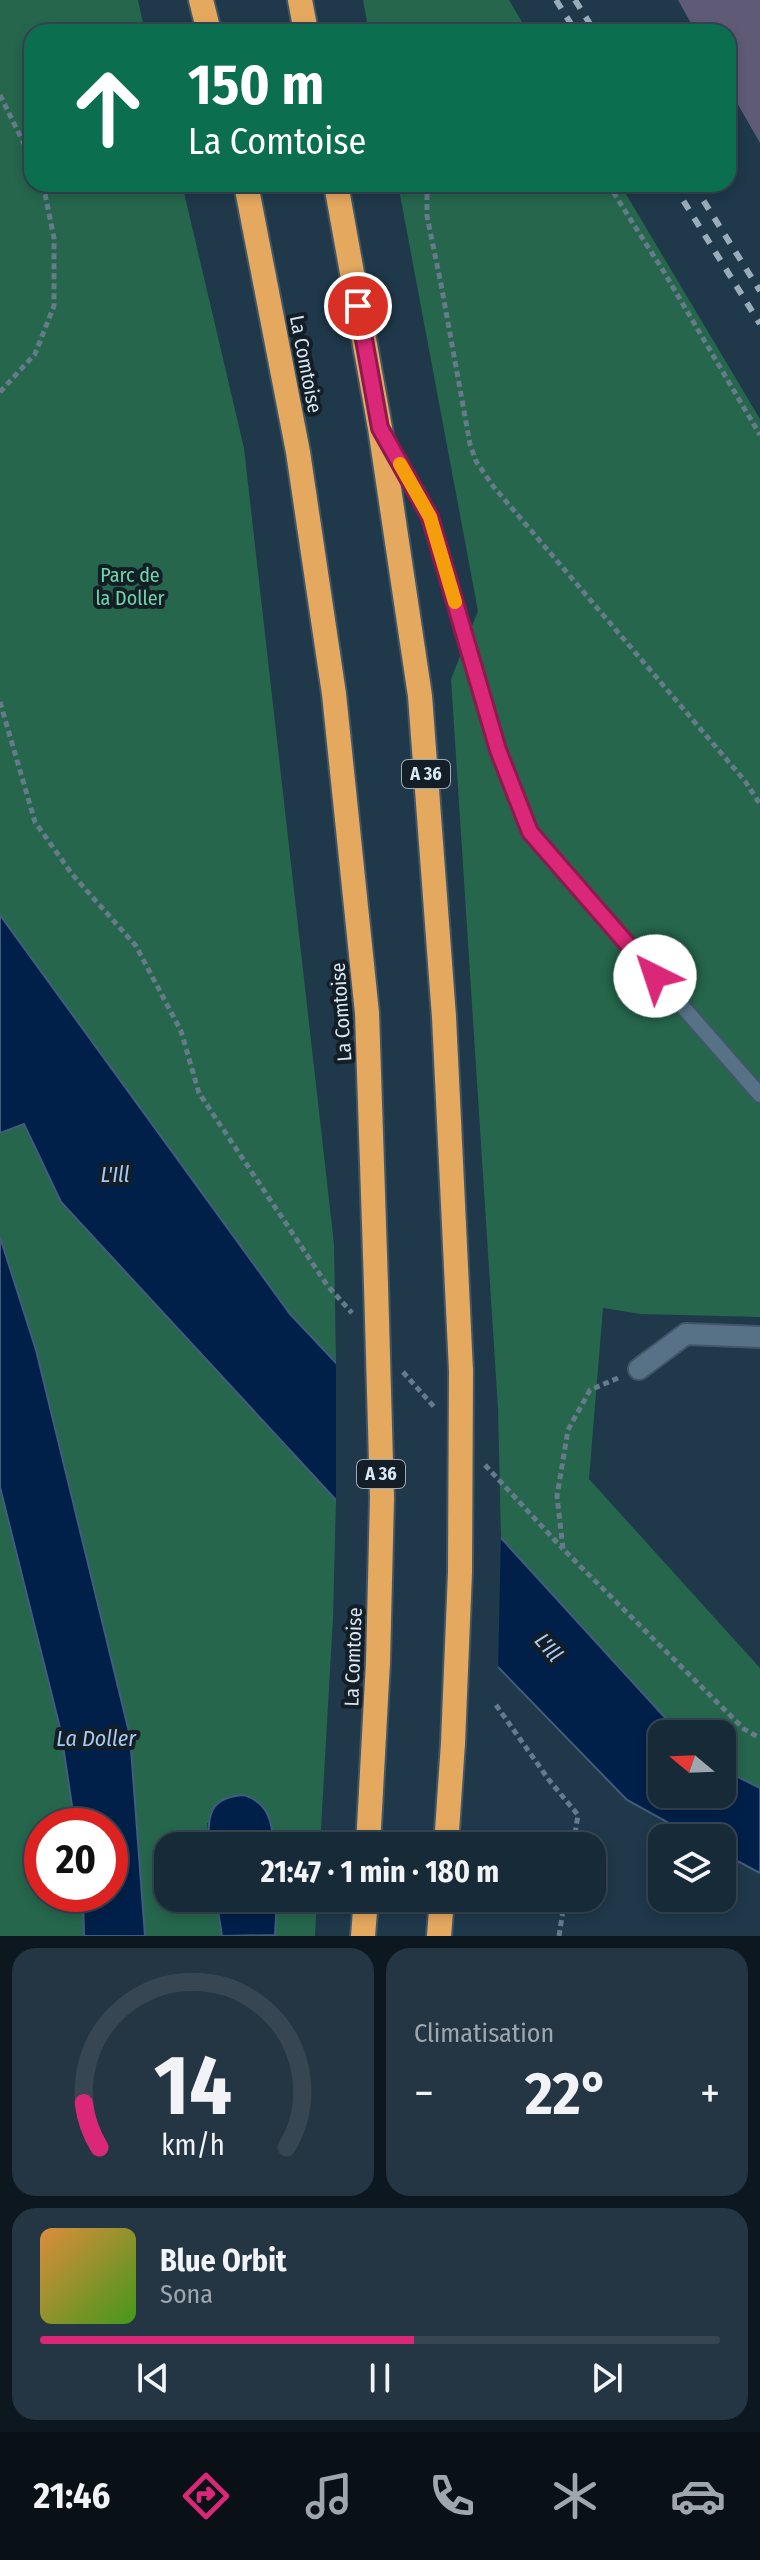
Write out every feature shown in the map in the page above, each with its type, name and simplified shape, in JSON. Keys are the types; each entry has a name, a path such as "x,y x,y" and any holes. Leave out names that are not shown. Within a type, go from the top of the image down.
{"highway":[{"path":"201,0 207,24"},
{"path":"300,0 304,24"},
{"name":"La Comtoise","path":"248,192 298,452 334,694 367,1013 382,1498 378,1662 369,1832"},
{"name":"A 36","path":"337,192 380,428 420,696 444,1017 461,1371 460,1572 447,1832"},
{"path":"363,1936 365,1912"},
{"path":"439,1936 441,1912"}],"street":[{"path":"639,1369 686,1334 760,1337"}],"lane":[{"path":"380,428 430,517 498,750 530,832 760,1095"}],"path":[{"path":"0,95 24,144"},
{"path":"0,392 35,354 54,306 54,238 45,192"},
{"path":"427,192 427,216 470,444 476,461 493,486 699,725 760,801"},
{"path":"613,192 760,435"},
{"path":"0,702 35,822 72,874 136,946 181,1031 199,1093 327,1285 359,1321"},
{"path":"400,1369 442,1416"},
{"path":"563,1549 557,1496 568,1430 590,1390 639,1369"},
{"path":"484,1464 563,1549 744,1729 760,1738"},
{"path":"496,1705 578,1815 575,1832"},
{"path":"559,1936 563,1912"}],"green space":[{"name":"Parc de la Doller","path":"0,0 138,0 143,24 24,24 24,192 184,192 244,448 334,1244 336,1362 290,1314 0,915"},
{"path":"363,0 509,0 523,24 368,24"},
{"path":"399,192 625,192 760,419 760,1317 641,1314 603,1308 589,1479 760,1668 760,1788 736,1776 736,1720 667,1720 501,1538 498,1408 451,679 478,611"},
{"path":"23,1124 61,1202 336,1500 333,1618 321,1832 273,1832 207,1823 208,1832 154,1832 154,1912 218,1912 222,1936 145,1936 130,1736 36,1350 0,1237 0,1133"},
{"path":"0,1487 61,1732 72,1808 24,1808 24,1912 83,1912 84,1936 0,1936"},
{"path":"276,1912 316,1912 315,1936 275,1936"}],"water":[{"name":"L'Ill","path":"0,915 290,1314 667,1720 648,1720 648,1808 736,1808 736,1776 760,1788 760,1873 736,1860 736,1824 671,1824 627,1800 336,1500 61,1202 24,1124 0,1133"},
{"name":"La Doller","path":"0,1237 36,1350 130,1736 145,1936 84,1936 83,1912 128,1912 128,1808 72,1808 61,1732 0,1487"},
{"path":"244,1795 259,1803 268,1814 272,1832 209,1832 213,1810 217,1804"},
{"path":"218,1912 276,1912 275,1935 222,1936"}],"pier":[{"path":"336,1356 501,1532 498,1673 336,1505"}],"building":[{"path":"678,0 760,0 760,143 736,101 736,24 692,24"}],"railway":[{"path":"556,0 571,24"},
{"path":"575,0 590,24"},
{"path":"678,192 760,324"},
{"path":"698,192 760,291"}],"slow traffic":[{"path":"400,464 430,517 455,602"}],"route":[{"path":"358,306 380,428 430,517 498,750 530,832 655,976"}]}
